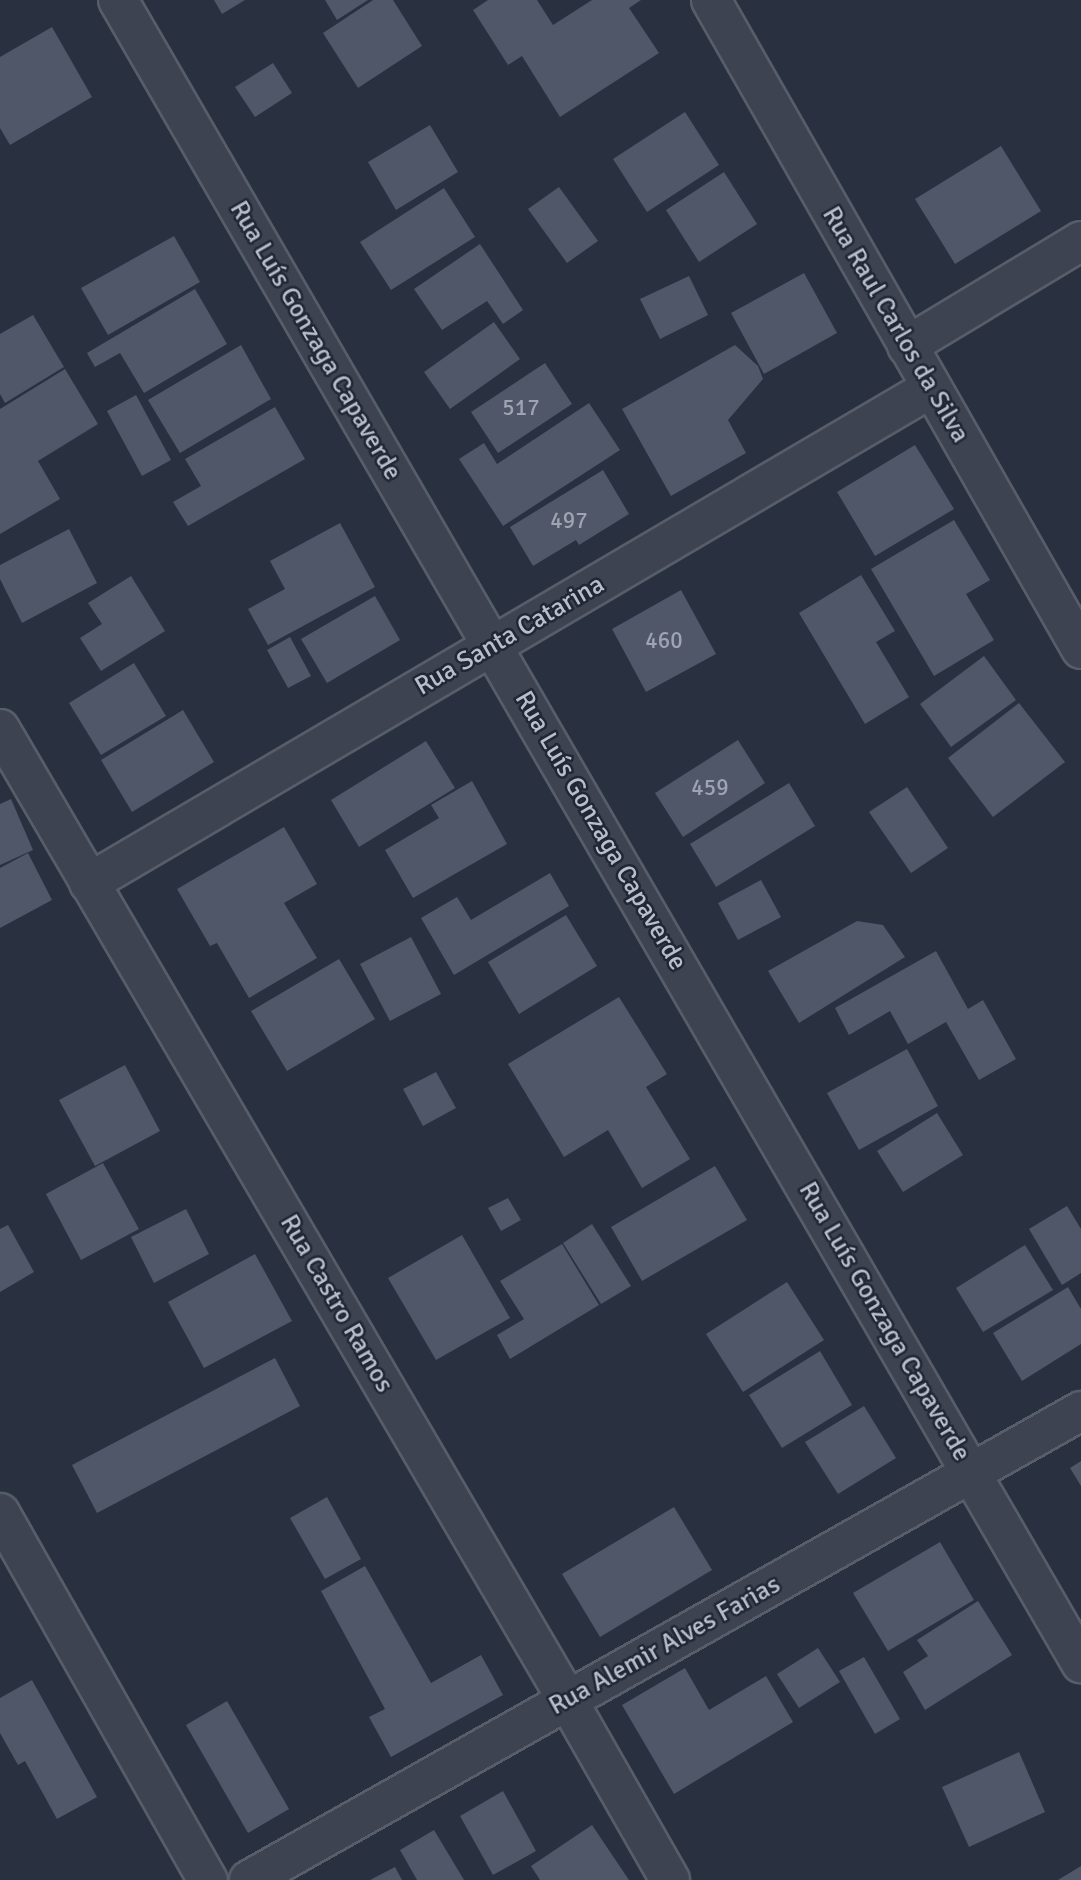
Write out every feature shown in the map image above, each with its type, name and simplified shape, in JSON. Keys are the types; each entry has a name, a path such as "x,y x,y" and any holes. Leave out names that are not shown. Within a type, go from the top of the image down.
{"street":[{"name":"Rua Luís Gonzaga Capaverde","path":"118,0 1081,1663"},
{"name":"Rua Raul Carlos da Silva","path":"711,0 1081,649"},
{"path":"907,346 1081,241"},
{"name":"Rua Santa Catarina","path":"89,883 931,388"},
{"name":"Rua Castro Ramos","path":"0,729 670,1880"},
{"name":"Rua Alemir Alves Farias","path":"249,1880 1081,1411"},
{"path":"0,1513 208,1880"}],"building":[{"path":"214,0 245,0 222,14"},
{"path":"325,0 368,0 337,20"},
{"path":"373,0 393,0 422,46 358,88 323,33"},
{"path":"488,0 537,0 553,25 592,0 641,0 629,8 659,53 560,117 522,56 508,65 473,10"},
{"path":"52,27 92,97 10,145 0,128 0,57"},
{"path":"273,63 292,93 255,117 235,87"},
{"path":"685,112 719,165 647,212 613,159"},
{"path":"430,125 458,172 396,210 368,162"},
{"path":"1001,146 1041,211 955,264 915,199"},
{"path":"724,172 757,224 699,262 666,210"},
{"path":"559,187 598,241 567,263 528,209"},
{"path":"444,188 475,237 391,290 360,242"},
{"path":"174,236 200,282 108,335 81,288"},
{"path":"480,244 523,310 503,324 487,301 442,330 414,289"},
{"path":"804,273 837,333 764,374 731,313"},
{"path":"689,276 708,315 660,339 640,299"},
{"path":"195,289 227,344 144,393 120,353 95,367 87,353"},
{"path":"33,315 64,367 5,403 0,394 0,334"},
{"path":"494,322 520,359 450,409 424,372"},
{"path":"241,345 271,399 180,453 148,400"},
{"path":"735,345 758,366 763,379 728,420 746,453 671,496 622,409"},
{"path":"545,363 572,404 498,453 471,412"},
{"path":"65,369 98,424 38,461 60,499 0,534 0,409"},
{"path":"136,395 171,460 142,476 107,411"},
{"path":"589,403 620,450 503,526 459,459 484,443 497,464"},
{"path":"275,407 305,459 188,526 173,502 201,486 185,459"},
{"path":"915,445 954,509 875,556 837,492"},
{"path":"603,470 629,514 579,545 576,540 533,566 510,527"},
{"path":"954,520 990,580 966,594 994,640 934,676 871,569"},
{"path":"340,523 375,587 268,645 248,609 285,589 270,561"},
{"path":"69,529 97,583 22,623 0,579 0,565"},
{"path":"861,575 895,631 876,642 909,697 865,724 799,613"},
{"path":"131,576 165,631 101,671 80,638 102,624 88,603"},
{"path":"681,590 716,654 646,692 612,629"},
{"path":"375,596 400,640 327,683 301,639"},
{"path":"290,637 311,676 288,688 267,650"},
{"path":"984,656 1016,700 951,747 920,704"},
{"path":"134,663 166,716 101,755 69,703"},
{"path":"1019,703 1065,762 993,817 948,758"},
{"path":"183,710 214,762 132,812 101,760"},
{"path":"738,740 765,783 683,837 655,793"},
{"path":"426,741 455,788 359,847 331,800"},
{"path":"472,781 507,844 413,898 385,850 439,818 431,805"},
{"path":"789,783 815,826 716,887 690,844"},
{"path":"907,787 948,848 911,873 869,812"},
{"path":"11,799 33,850 0,865 0,804"},
{"path":"284,827 317,884 284,903 317,958 249,998 217,943 210,946 177,889"},
{"path":"28,853 52,900 0,928 0,868"},
{"path":"550,873 569,906 454,975 421,918 457,897 471,920"},
{"path":"761,880 781,917 738,940 718,903"},
{"path":"566,915 597,966 519,1014 488,962"},
{"path":"857,921 883,925 905,957 799,1023 768,971"},
{"path":"411,937 441,994 390,1021 360,964"},
{"path":"936,951 968,1009 983,1000 1016,1059 979,1080 946,1022 908,1044 890,1011 849,1035 835,1008"},
{"path":"339,959 375,1019 287,1071 251,1011"},
{"path":"619,997 667,1074 646,1087 690,1159 642,1188 608,1130 564,1157 508,1064"},
{"path":"907,1049 938,1106 859,1150 827,1093"},
{"path":"125,1065 160,1131 95,1166 59,1100"},
{"path":"436,1072 456,1108 423,1126 403,1089"},
{"path":"937,1113 963,1155 903,1192 877,1151"},
{"path":"103,1163 139,1229 81,1260 46,1194"},
{"path":"715,1166 747,1220 642,1281 611,1227"},
{"path":"508,1198 521,1220 501,1231 488,1208"},
{"path":"1067,1206 1081,1229 1081,1273 1062,1285 1029,1229"},
{"path":"186,1209 209,1254 154,1283 131,1237"},
{"path":"592,1224 631,1286 601,1304 563,1243"},
{"path":"8,1225 34,1272 0,1292 0,1229"},
{"path":"462,1235 510,1318 436,1360 388,1278"},
{"path":"562,1244 599,1305 510,1359 497,1335 524,1319 500,1281"},
{"path":"1025,1245 1053,1290 983,1332 956,1288"},
{"path":"255,1254 292,1321 204,1368 168,1302"},
{"path":"787,1282 824,1340 743,1392 706,1334"},
{"path":"1068,1287 1081,1309 1081,1344 1022,1381 993,1333"},
{"path":"820,1351 852,1405 782,1448 749,1395"},
{"path":"275,1358 300,1406 97,1513 72,1465"},
{"path":"864,1406 896,1458 838,1494 805,1442"},
{"path":"1081,1461 1081,1486 1070,1468"},
{"path":"327,1497 361,1559 325,1579 290,1518"},
{"path":"674,1507 712,1570 600,1637 562,1574"},
{"path":"940,1542 974,1600 888,1651 853,1593"},
{"path":"365,1566 431,1683 481,1655 503,1695 391,1757 369,1717 385,1709 321,1591"},
{"path":"978,1601 1012,1655 925,1710 903,1672 928,1656 917,1640"},
{"path":"818,1648 840,1682 799,1708 777,1674"},
{"path":"864,1657 900,1719 875,1734 839,1671"},
{"path":"685,1668 709,1710 766,1676 793,1722 674,1794 622,1705"},
{"path":"32,1680 97,1797 57,1819 25,1761 18,1765 0,1733 0,1698"},
{"path":"227,1701 289,1809 248,1833 186,1725"},
{"path":"1019,1752 1045,1812 969,1847 942,1787"},
{"path":"503,1791 536,1851 493,1875 460,1816"},
{"path":"592,1825 629,1880 540,1880 531,1866"},
{"path":"434,1830 464,1880 417,1880 400,1850"},
{"path":"1081,1866 1081,1880 1058,1880"},
{"path":"395,1867 402,1880 370,1880"}]}
